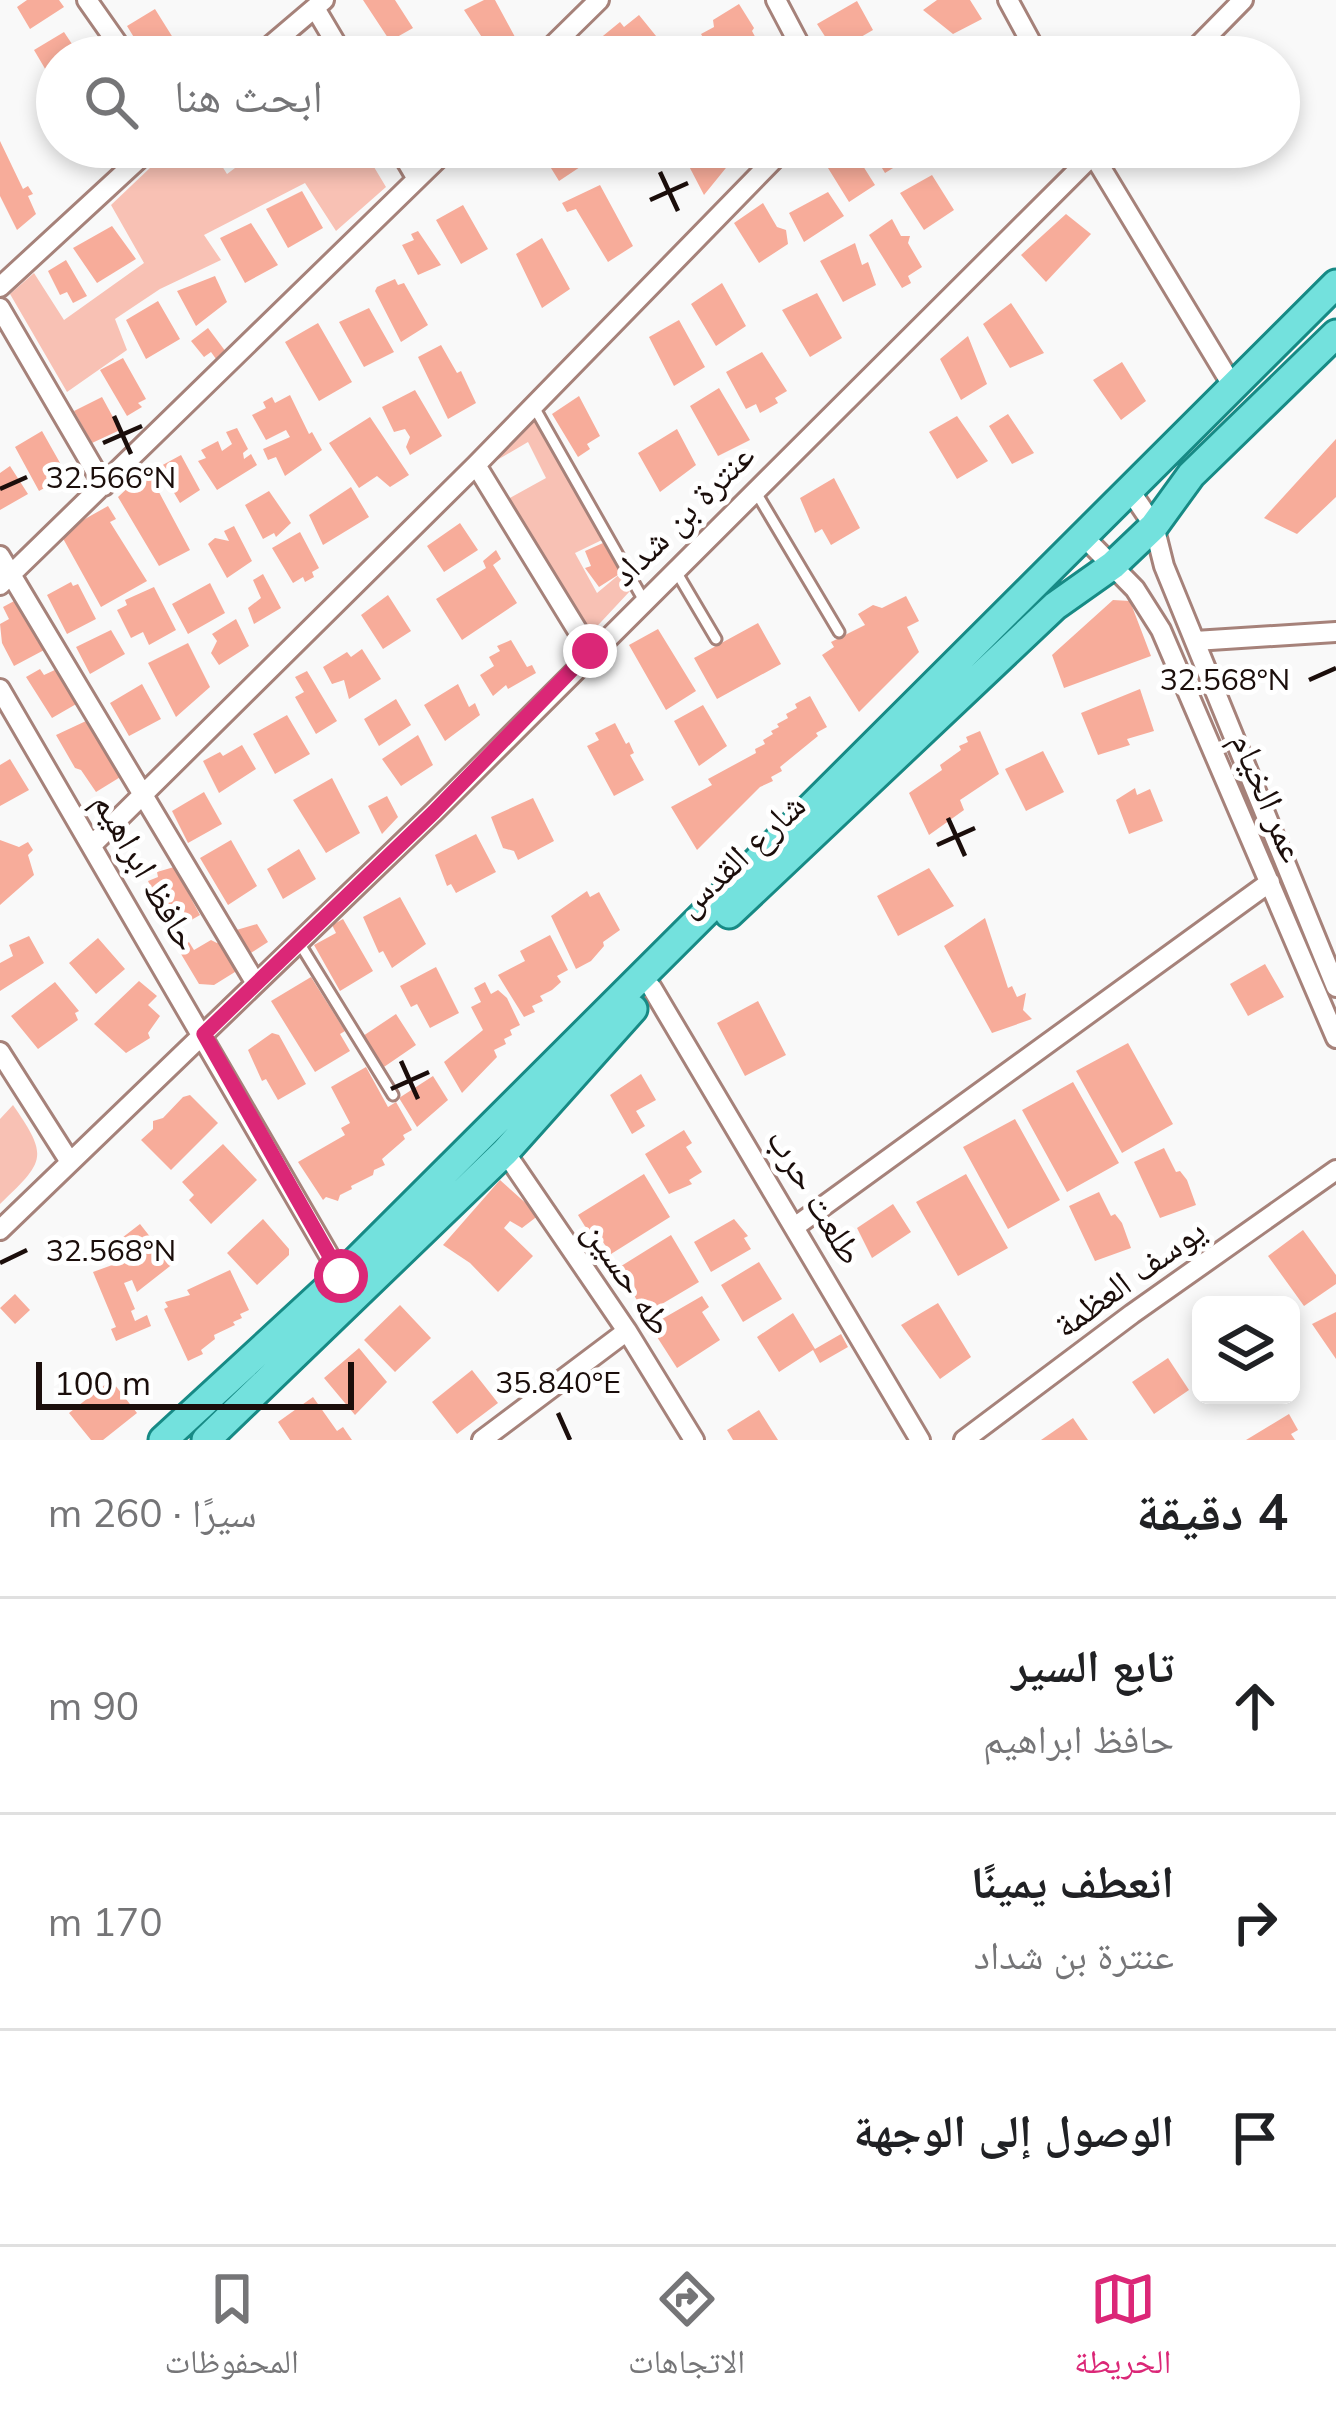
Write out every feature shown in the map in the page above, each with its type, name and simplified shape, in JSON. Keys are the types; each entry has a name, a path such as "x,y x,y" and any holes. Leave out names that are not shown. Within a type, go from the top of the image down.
{"main road":[{"path":"164,1440 341,1276 1336,284"},
{"name":"شارع القدس","path":"206,1440 505,1152 652,988 1055,606 1113,565 1154,526 1191,475 1336,334"}],"street":[{"path":"87,0 113,36"},
{"path":"563,36 599,0"},
{"path":"776,0 795,36"},
{"path":"1007,0 1027,36"},
{"path":"1206,36 1236,2"},
{"path":"282,36 319,4 334,36"},
{"path":"0,287 129,168"},
{"path":"410,168 417,179"},
{"path":"255,982 3,571 104,486 428,168"},
{"path":"93,844 476,465 766,168"},
{"name":"عنترة بن شداد","path":"0,1230 434,812 1076,168"},
{"path":"1105,168 1232,385"},
{"path":"0,308 104,486"},
{"path":"476,465 590,651"},
{"name":"عمر الخيام","path":"1129,489 1154,526 1164,566 1336,987"},
{"name":"عمر الخيام","path":"1083,536 1135,589 1161,630 1270,883 1322,960 1336,1038"},
{"path":"1195,641 1336,632"},
{"name":"حافظ ابراهيم","path":"0,689 341,1276"},
{"path":"796,1226 1270,883"},
{"name":"طلعت حرب","path":"652,988 920,1440"},
{"path":"0,1052 70,1162"},
{"name":"طه حسين","path":"505,1152 627,1331 694,1440"},
{"name":"يوسف العظمة","path":"964,1440 1336,1170"},
{"path":"482,1440 627,1331"}],"lane":[{"path":"533,407 643,599"},
{"path":"754,489 839,632"},
{"path":"674,569 716,639"},
{"path":"298,941 393,1095"}],"shaded area":[{"path":"150,168 223,168 227,174 235,168 375,168 386,187 336,231 305,183 204,235 221,260 160,289 115,319 127,350 67,392 10,294 34,273 64,320 144,263 111,205"},
{"path":"533,419 604,539 575,553 597,593 621,573 630,591 587,637 508,499 546,478 528,442 492,463"},
{"path":"13,1105 32,1136 37,1158 26,1178 0,1204 0,1119"}],"building":[{"path":"27,0 59,0 64,7 30,29 17,7"},
{"path":"363,0 395,0 413,28 387,36"},
{"path":"495,0 514,36 481,36 464,10"},
{"path":"937,0 970,0 982,19 953,34 923,10"},
{"path":"857,1 873,30 863,36 825,36 817,24"},
{"path":"739,4 755,36 702,36 714,27 713,20"},
{"path":"155,9 172,36 133,36 127,26"},
{"path":"639,15 656,36 603,36 620,22 624,27"},
{"path":"0,141 23,189 28,186 33,194 28,196 36,214 17,230 0,196"},
{"path":"551,168 578,168 559,181"},
{"path":"690,168 726,168 704,195"},
{"path":"828,168 864,168 875,185 849,202"},
{"path":"932,175 954,210 924,230 900,193"},
{"path":"600,185 633,246 608,262 576,209 567,212 562,203"},
{"path":"302,191 323,228 288,248 266,209"},
{"path":"828,192 844,216 804,242 789,213"},
{"path":"763,203 777,227 786,230 788,244 759,263 734,223"},
{"path":"463,205 488,249 461,264 436,220"},
{"path":"1066,214 1091,234 1046,282 1021,255"},
{"path":"892,219 901,236 910,236 908,243 922,267 908,276 911,283 902,288 869,235"},
{"path":"251,223 278,265 245,283 220,238"},
{"path":"112,226 136,259 97,283 73,248"},
{"path":"418,231 441,265 418,275 402,245 414,240 411,234"},
{"path":"542,238 570,289 542,308 516,254"},
{"path":"855,243 876,285 843,302 820,261"},
{"path":"66,260 87,296 73,303 67,292 60,295 48,271"},
{"path":"215,276 227,302 196,326 177,291"},
{"path":"395,279 398,285 404,283 428,325 401,342 375,291"},
{"path":"722,283 746,326 716,346 691,304"},
{"path":"817,293 842,338 810,357 782,310"},
{"path":"158,301 180,339 146,359 126,320"},
{"path":"1011,303 1044,353 1010,368 983,324"},
{"path":"369,308 394,352 364,367 339,322"},
{"path":"679,320 705,367 674,386 649,337"},
{"path":"318,323 352,382 319,401 285,342"},
{"path":"208,328 226,352 216,359 211,352 204,357 191,341"},
{"path":"968,336 987,384 961,400 940,359"},
{"path":"441,345 457,373 461,371 476,403 448,419 418,357"},
{"path":"762,352 787,391 775,398 778,403 760,413 756,404 746,409 726,372"},
{"path":"123,358 146,399 127,416 100,370"},
{"path":"1122,362 1146,401 1121,420 1093,380"},
{"path":"719,388 750,440 718,456 690,406"},
{"path":"415,390 442,436 410,455 406,447 410,437 405,429 394,432 382,407"},
{"path":"290,395 322,450 285,476 276,457 268,460 263,449 290,437 286,430 266,440 252,415 266,408 263,402 272,397 275,403"},
{"path":"579,396 600,436 578,457 552,414"},
{"path":"102,397 120,430 92,443 74,411"},
{"path":"1008,414 1034,453 1012,464 989,426"},
{"path":"957,416 988,461 957,479 929,432"},
{"path":"370,417 409,475 390,487 377,476 359,488 329,443"},
{"path":"237,428 248,449 244,459 251,454 257,465 217,490 198,461 206,458 201,450 218,441 222,451 232,444 226,432"},
{"path":"677,429 696,465 660,492 638,453"},
{"path":"42,431 64,470 54,476 57,481 39,491 15,447"},
{"path":"1336,439 1336,497 1297,534 1264,518"},
{"path":"181,455 200,490 180,503 159,467"},
{"path":"10,466 28,494 0,510 0,473"},
{"path":"150,467 190,550 159,566 118,497"},
{"path":"834,478 860,528 831,545 822,529 815,533 800,498"},
{"path":"351,487 369,517 323,545 309,515"},
{"path":"269,491 291,523 276,537 274,533 263,539 245,505"},
{"path":"108,506 116,519 110,522 147,581 101,607 60,533"},
{"path":"460,523 478,550 444,572 427,546"},
{"path":"234,526 252,561 227,578 208,544 215,538 229,541 224,531"},
{"path":"300,532 319,568 312,572 314,577 293,583 272,548"},
{"path":"603,543 621,573 599,587 585,568 591,566 585,551"},
{"path":"496,550 501,559 493,565 517,603 462,640 436,599 486,568 483,561"},
{"path":"263,574 281,608 254,624 248,608 261,598 253,580"},
{"path":"71,582 78,584 96,619 67,634 47,595"},
{"path":"210,583 225,613 188,634 172,604"},
{"path":"154,587 176,630 149,645 143,632 131,638 117,610 127,605 125,600"},
{"path":"388,595 411,631 383,649 361,615"},
{"path":"906,596 919,621 907,627 919,652 859,712 822,655 834,647 831,642 865,625 858,614"},
{"path":"16,600 46,649 14,666 2,643 0,624 9,619 3,607"},
{"path":"1113,600 1130,601 1151,656 1064,688 1052,655"},
{"path":"236,619 249,646 219,665 211,653 217,641 212,634"},
{"path":"758,623 781,664 717,699 694,658"},
{"path":"658,629 696,691 666,710 629,645"},
{"path":"111,630 125,654 90,674 76,647"},
{"path":"511,640 536,673 493,696 480,675 494,666 489,657 500,651 497,646"},
{"path":"188,643 210,687 176,717 148,663"},
{"path":"362,649 381,679 349,699 344,680 332,684 323,667"},
{"path":"59,668 78,703 52,718 26,677 40,669 44,675"},
{"path":"307,671 337,721 316,734 295,697 304,692 295,677"},
{"path":"142,684 161,719 129,736 110,703"},
{"path":"458,684 469,707 475,703 480,715 445,741 424,705"},
{"path":"1140,689 1154,731 1098,755 1081,713"},
{"path":"810,696 827,727 697,850 671,807 712,785 708,779 756,753 777,724 788,718 786,714 797,708 795,704"},
{"path":"396,699 411,725 379,746 364,719"},
{"path":"703,705 727,746 699,766 674,721"},
{"path":"287,715 310,754 275,774 253,734"},
{"path":"86,721 122,776 96,792 56,735"},
{"path":"615,723 626,744 629,742 634,753 630,755 644,780 614,796 587,746 599,740 595,733"},
{"path":"980,731 999,774 960,800 964,810 929,835 909,793 942,770 940,765 968,742 966,737"},
{"path":"418,735 433,765 401,786 382,759"},
{"path":"242,745 256,769 219,793 203,761"},
{"path":"1043,751 1064,792 1026,811 1005,769"},
{"path":"10,759 29,790 0,806 0,765"},
{"path":"332,778 360,833 326,853 293,800"},
{"path":"1135,788 1137,795 1150,789 1163,821 1129,834 1116,800"},
{"path":"204,792 222,824 188,843 172,811"},
{"path":"387,796 398,817 382,834 368,806"},
{"path":"533,798 554,841 518,860 514,851 503,848 491,817"},
{"path":"476,834 496,872 456,893 451,884 447,886 435,855"},
{"path":"0,840 19,847 28,842 34,875 0,905"},
{"path":"231,840 257,886 228,905 200,858"},
{"path":"299,849 316,879 283,899 267,869"},
{"path":"174,867 200,915 172,931 148,881 158,877 157,872"},
{"path":"929,868 954,906 898,936 877,896"},
{"path":"587,891 590,897 599,892 620,930 603,942 591,961 576,969 551,916"},
{"path":"400,897 426,944 392,968 383,951 379,953 363,917"},
{"path":"985,918 1008,988 1012,986 1017,997 1026,993 1023,1010 1032,1019 992,1033 944,946"},
{"path":"343,919 373,971 340,991 314,945 336,933 332,925"},
{"path":"257,924 268,942 246,956 233,931"},
{"path":"550,935 568,970 557,976 561,982 540,996 543,1001 532,1006 535,1012 524,1017 498,975 525,961 520,951"},
{"path":"29,936 44,963 0,991 0,963 13,956 9,945"},
{"path":"98,938 125,969 96,994 69,963"},
{"path":"225,938 243,967 214,985 199,984 178,949 189,942 194,950"},
{"path":"1265,964 1284,997 1248,1016 1230,984"},
{"path":"436,967 459,1013 430,1028 400,986"},
{"path":"311,977 345,1031 340,1034 350,1051 315,1072 271,1001"},
{"path":"139,981 157,996 148,1005 160,1016 148,1033 150,1038 126,1053 94,1024"},
{"path":"55,982 79,1011 75,1013 78,1020 38,1049 11,1016"},
{"path":"485,982 491,994 498,990 507,998 520,1025 510,1030 506,1044 494,1050 497,1057 462,1093 444,1062 483,1030 471,1007 481,1002 474,988"},
{"path":"758,1001 786,1055 745,1076 717,1023"},
{"path":"396,1014 416,1045 381,1069 360,1038"},
{"path":"272,1033 279,1035 306,1084 278,1100 266,1079 262,1081 248,1050"},
{"path":"1128,1043 1173,1124 1122,1153 1076,1071"},
{"path":"366,1067 388,1107 396,1102 412,1130 382,1159 385,1165 373,1175 351,1186 338,1201 323,1200 298,1162 345,1135 341,1128 350,1123 331,1087"},
{"path":"641,1074 656,1100 636,1111 645,1126 632,1134 610,1095"},
{"path":"433,1076 448,1100 417,1127 399,1098"},
{"path":"1073,1082 1119,1163 1067,1192 1022,1110"},
{"path":"190,1095 218,1123 171,1170 141,1140 153,1129 153,1121"},
{"path":"1015,1119 1060,1200 1008,1229 963,1147"},
{"path":"684,1130 692,1143 686,1147 702,1172 689,1180 692,1184 669,1194 645,1154"},
{"path":"223,1144 257,1180 211,1224 189,1200 194,1195 182,1182"},
{"path":"1164,1148 1176,1172 1187,1180 1196,1205 1160,1218 1134,1162"},
{"path":"644,1174 670,1217 611,1254 603,1242 597,1246 578,1215"},
{"path":"966,1174 1008,1248 958,1276 916,1202"},
{"path":"500,1180 539,1215 522,1228 510,1221 504,1228 533,1256 498,1292 470,1263 443,1245"},
{"path":"1099,1192 1111,1216 1115,1214 1122,1223 1131,1248 1095,1261 1069,1206"},
{"path":"893,1204 911,1232 872,1258 857,1228"},
{"path":"263,1219 289,1255 257,1285 227,1253"},
{"path":"734,1219 748,1236 744,1238 751,1249 711,1272 694,1242"},
{"path":"140,1224 155,1243 160,1239 174,1263 137,1292 132,1280 124,1283 135,1321 147,1315 151,1326 116,1341 111,1329 116,1327 93,1272 115,1264 105,1251"},
{"path":"1303,1230 1336,1275 1336,1284 1304,1306 1268,1256"},
{"path":"671,1235 699,1282 645,1314 618,1268"},
{"path":"759,1262 782,1299 743,1322 721,1285"},
{"path":"230,1270 249,1310 240,1314 235,1325 214,1335 201,1350 203,1354 188,1361 165,1302 190,1295 187,1290"},
{"path":"15,1294 30,1310 15,1324 0,1308"},
{"path":"702,1296 709,1307 702,1312 720,1340 677,1368 650,1326"},
{"path":"938,1303 971,1357 940,1379 901,1325"},
{"path":"400,1305 431,1338 395,1372 364,1340"},
{"path":"1336,1312 1336,1359 1312,1324"},
{"path":"793,1313 815,1349 841,1334 848,1347 820,1363 813,1350 779,1372 757,1337"},
{"path":"359,1348 387,1382 355,1415 324,1378"},
{"path":"1168,1358 1189,1390 1154,1414 1132,1382"},
{"path":"472,1370 498,1403 457,1434 432,1402"},
{"path":"111,1380 137,1413 103,1440 91,1440 69,1413"},
{"path":"313,1397 337,1431 343,1427 352,1440 290,1440 278,1422"},
{"path":"759,1410 778,1440 733,1440 727,1430"},
{"path":"1289,1414 1298,1430 1291,1434 1295,1440 1246,1440"},
{"path":"1073,1418 1088,1440 1041,1440"}],"route":[{"path":"341,1276 204,1034 434,812 590,651"}]}
